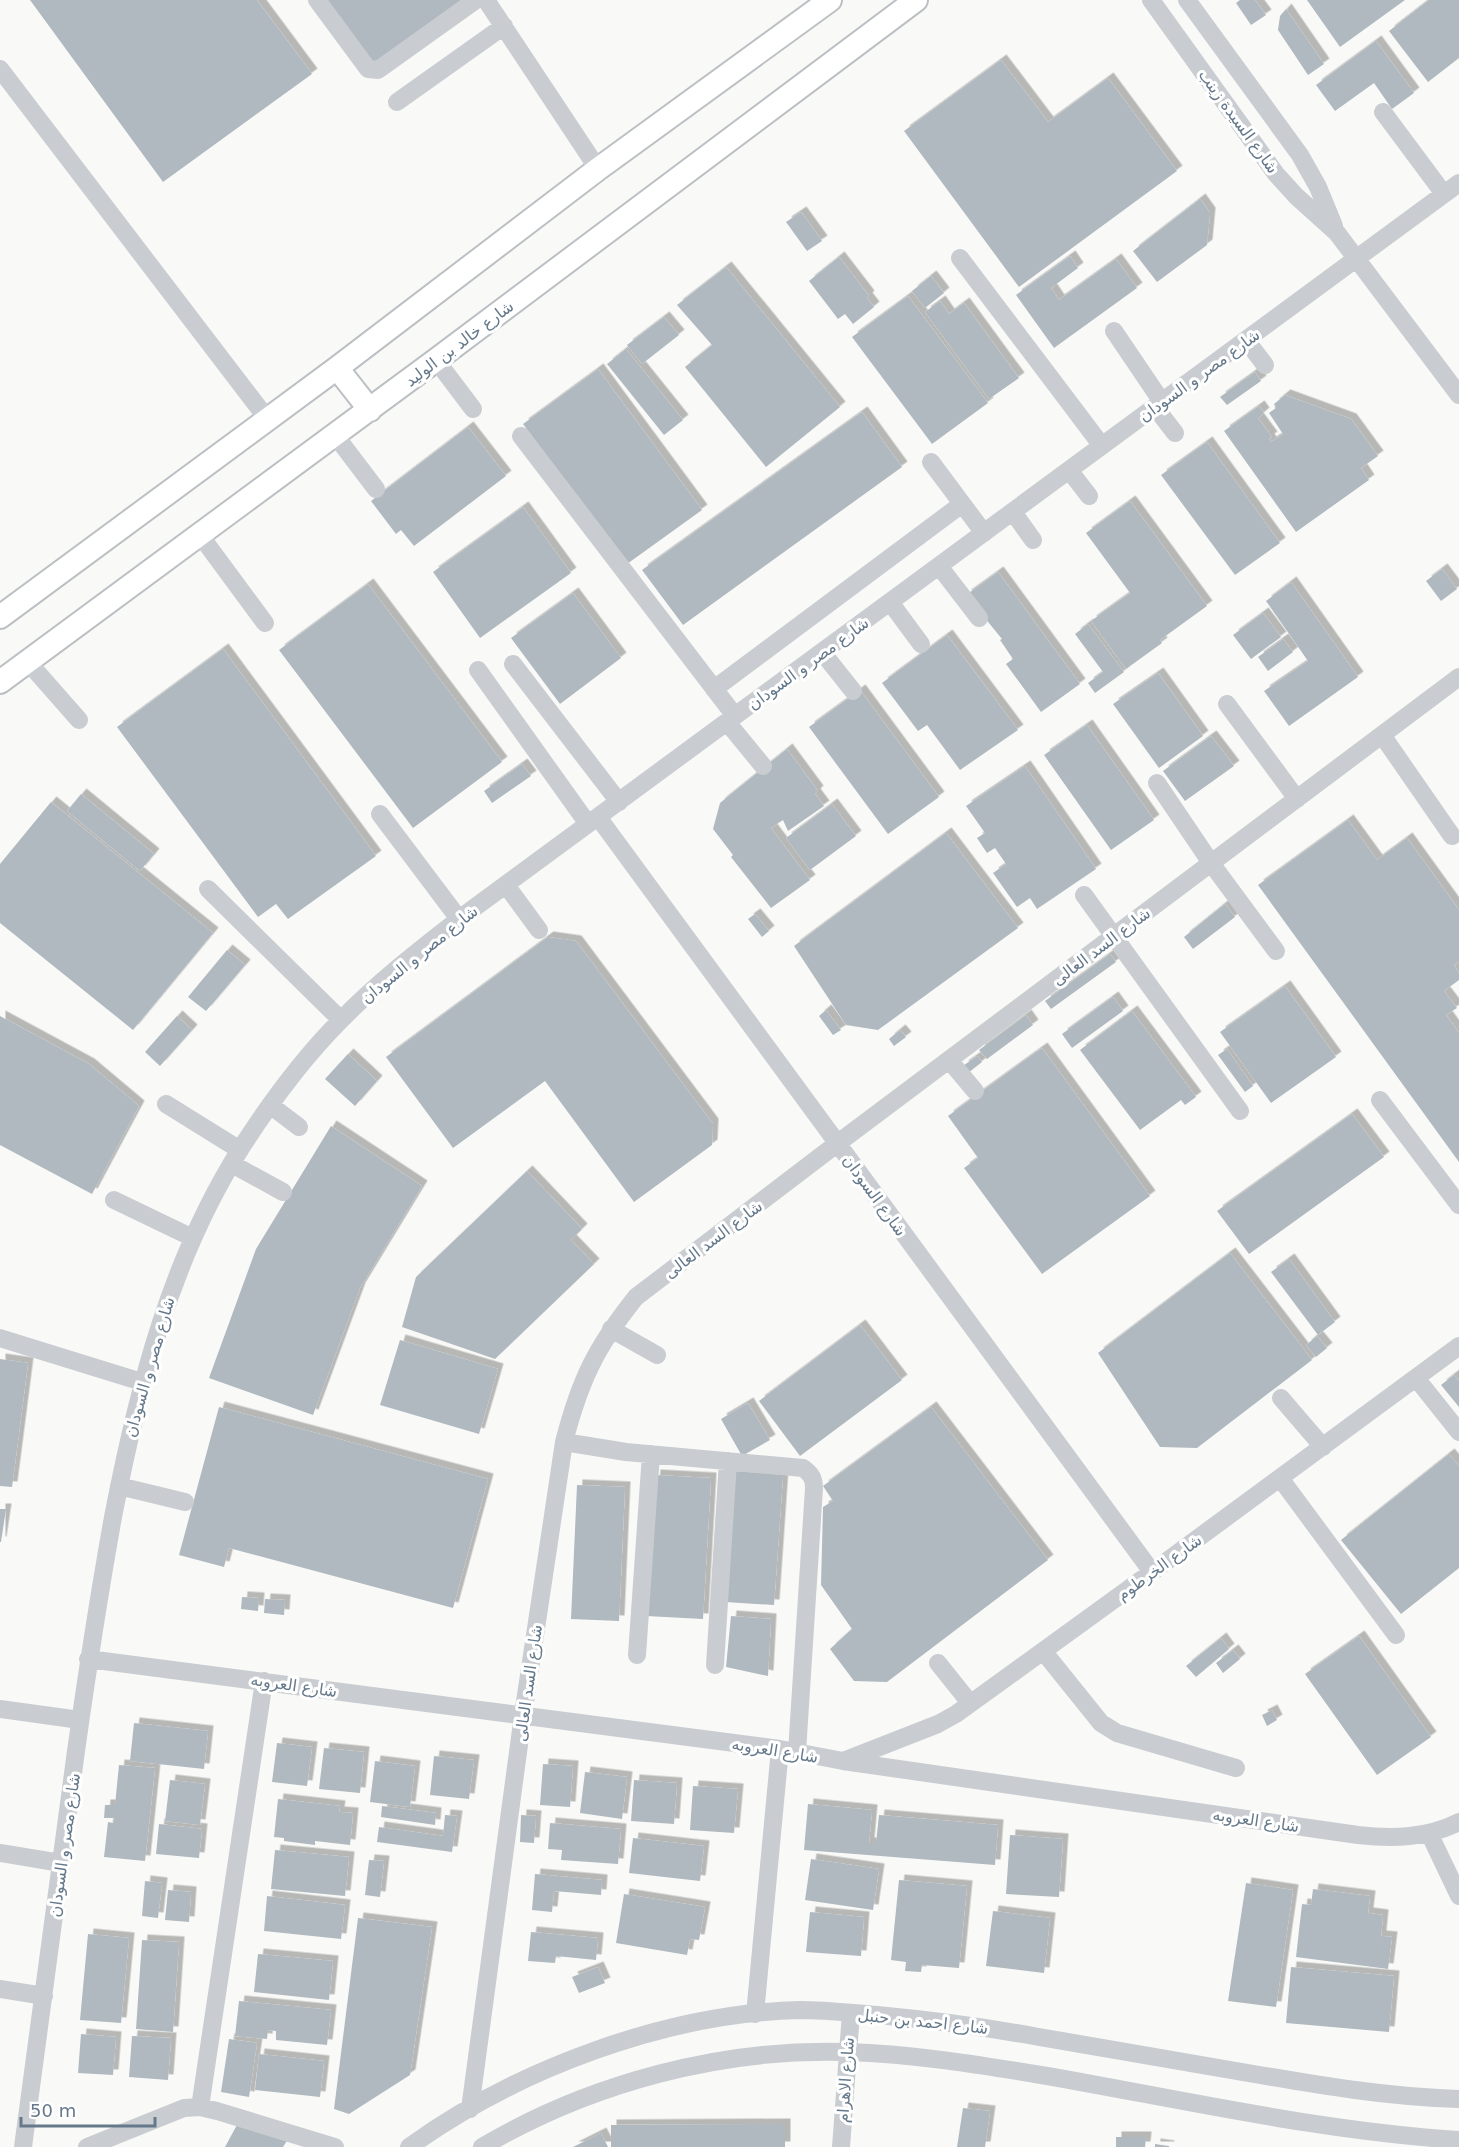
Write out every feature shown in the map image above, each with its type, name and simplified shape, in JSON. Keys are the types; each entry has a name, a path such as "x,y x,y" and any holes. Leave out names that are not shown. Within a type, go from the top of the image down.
{"main road":[{"path":"0,617 337,369 598,169 830,0"},
{"name":"شارع خالد بن الوليد","path":"0,682 370,410 916,0"},
{"path":"337,369 370,410"}],"street":[{"path":"316,0 368,69 372,71 378,70 476,0"},
{"path":"486,0 598,169"},
{"name":"شارع السيدة زينب","path":"1150,0 1276,174 1296,196 1337,233 1459,395"},
{"name":"شارع السيدة زينب","path":"1187,0 1300,155 1337,233"},
{"path":"397,102 504,26"},
{"path":"0,69 268,420"},
{"path":"1383,112 1444,194"},
{"name":"شارع مصر و السودان","path":"23,2147 88,1659 119,1486 142,1382 166,1304 193,1238 236,1157 270,1104 340,1020 397,967 593,820 1459,183"},
{"path":"960,258 1102,446"},
{"path":"1114,331 1175,433"},
{"path":"1246,340 1265,365"},
{"path":"436,360 473,409"},
{"path":"335,435 376,489"},
{"path":"520,436 714,689 731,719 764,766"},
{"path":"931,462 984,533"},
{"path":"1069,470 1089,496"},
{"path":"714,689 962,504"},
{"path":"1013,512 1033,540"},
{"path":"200,535 265,623"},
{"path":"939,566 979,618"},
{"path":"890,603 921,644"},
{"path":"822,652 854,691"},
{"path":"28,662 79,720"},
{"path":"513,664 619,802"},
{"name":"شارع السودان","path":"478,670 838,1143 1152,1572"},
{"name":"شارع السد العالى","path":"470,2109 523,1715 564,1442 574,1402 590,1364 611,1329 636,1297 1459,677"},
{"path":"1227,704 1297,799"},
{"path":"1382,735 1452,836"},
{"path":"1157,783 1211,863 1276,951"},
{"path":"380,814 459,919"},
{"path":"506,885 538,930"},
{"path":"208,889 340,1020"},
{"path":"1084,895 1239,1111"},
{"path":"949,1060 975,1091"},
{"path":"1380,1100 1459,1205"},
{"path":"166,1104 283,1192"},
{"path":"270,1104 299,1127"},
{"path":"114,1200 193,1238"},
{"path":"611,1329 657,1355"},
{"path":"0,1338 142,1382"},
{"name":"شارع الخرطوم","path":"843,1761 938,1724 970,1703 1458,1349"},
{"path":"1416,1378 1459,1431"},
{"path":"1281,1398 1323,1447"},
{"path":"564,1442 651,1454 803,1468 814,1481 788,1751 755,2014"},
{"path":"637,1655 651,1454"},
{"path":"715,1665 728,1461"},
{"path":"1280,1478 1396,1635"},
{"path":"119,1486 185,1502"},
{"path":"1043,1651 1101,1723 1117,1733 1236,1768"},
{"name":"شارع العروبه","path":"88,1659 788,1751 843,1761 1382,1838 1429,1833 1459,1822"},
{"path":"938,1663 970,1703"},
{"path":"200,2107 264,1681"},
{"path":"0,1709 80,1720"},
{"path":"1429,1833 1459,1896"},
{"path":"0,1853 61,1863"},
{"path":"0,1989 44,1996"},
{"name":"شارع احمد بن حنبل","path":"409,2147 470,2109 524,2081 608,2047 695,2024 755,2014 801,2010 926,2019 1338,2089 1459,2099"},
{"name":"شارع الاهرام","path":"843,2146 851,2013"},
{"path":"482,2147 556,2109 610,2088 667,2072 724,2060 783,2054 847,2052 987,2066 1328,2126 1384,2140 1459,2140"},
{"path":"87,2147 184,2108 200,2107 335,2147"}],"building":[{"path":"30,0 257,0 312,74 163,182"},
{"path":"320,0 463,0 370,68"},
{"path":"1240,0 1255,0 1266,15 1251,25 1236,3"},
{"path":"1307,0 1405,0 1340,47"},
{"path":"1429,0 1459,0 1459,58 1428,82 1389,31"},
{"path":"1286,9 1324,64 1308,75 1278,30 1280,16"},
{"path":"1376,41 1414,93 1392,109 1374,83 1335,111 1316,85"},
{"path":"1001,60 1048,122 1108,78 1177,171 1019,287 904,131"},
{"path":"1200,199 1210,213 1207,245 1157,282 1133,251"},
{"path":"801,212 822,241 807,251 786,222"},
{"path":"1070,256 1078,268 1051,288 1059,300 1116,259 1137,288 1054,348 1016,295"},
{"path":"839,257 869,296 867,298 874,307 853,324 845,314 838,319 809,281"},
{"path":"726,267 840,407 766,467 685,367 712,345 677,305"},
{"path":"931,276 944,293 925,308 912,291"},
{"path":"908,296 988,403 932,444 852,337"},
{"path":"940,301 949,314 964,303 1019,378 989,399 925,312"},
{"path":"664,317 679,335 642,364 627,345"},
{"path":"626,349 683,420 664,435 607,364"},
{"path":"598,369 702,510 627,564 523,424"},
{"path":"1255,372 1261,381 1227,405 1220,397"},
{"path":"1285,395 1351,419 1378,456 1361,468 1369,480 1296,532 1224,431 1259,406 1264,413 1258,418 1272,437 1269,439 1271,442 1283,434 1269,413 1276,408 1274,404"},
{"path":"862,412 902,467 683,625 642,570"},
{"path":"468,427 506,476 414,546 401,530 396,534 371,501"},
{"path":"1207,442 1280,543 1235,575 1161,475"},
{"path":"1130,501 1207,606 1160,640 1162,643 1126,669 1091,621 1130,593 1086,533"},
{"path":"523,507 571,573 480,638 433,572"},
{"path":"1442,569 1457,589 1441,601 1426,581"},
{"path":"998,572 1080,684 1041,712 1006,664 1013,659 1000,640 1002,639 966,595"},
{"path":"1291,582 1358,677 1289,726 1264,691 1308,661 1266,601"},
{"path":"368,584 502,762 413,828 279,650"},
{"path":"573,593 621,658 560,704 511,638"},
{"path":"1263,613 1281,637 1251,659 1233,635"},
{"path":"1088,624 1124,672 1095,693 1088,683 1103,672 1075,634"},
{"path":"947,635 1018,730 960,770 927,725 918,731 882,683"},
{"path":"1283,639 1293,652 1268,671 1258,657"},
{"path":"223,649 376,856 288,919 276,904 258,917 117,727"},
{"path":"1158,673 1203,736 1159,768 1113,704"},
{"path":"860,690 939,797 888,834 809,727"},
{"path":"1087,725 1154,820 1111,850 1044,755"},
{"path":"1211,736 1234,766 1185,801 1163,771"},
{"path":"787,749 818,791 815,794 824,806 788,831 783,820 771,828 810,880 771,908 731,857 733,855 713,829 720,803"},
{"path":"522,764 531,776 492,803 484,791"},
{"path":"1025,766 1096,869 1037,909 1030,898 1017,907 993,873 1006,864 995,848 987,853 977,838 985,833 966,806"},
{"path":"81,794 154,854 140,871 67,811"},
{"path":"51,802 213,933 133,1030 0,923 0,864"},
{"path":"832,804 856,836 810,870 786,838"},
{"path":"1348,820 1377,860 1407,838 1459,910 1459,961 1454,965 1459,973 1459,980 1444,991 1457,1008 1446,1015 1459,1033 1459,1162 1258,885"},
{"path":"946,833 1018,928 878,1030 846,1025 794,946"},
{"path":"1225,904 1235,917 1193,949 1184,937"},
{"path":"755,914 769,931 762,937 748,919"},
{"path":"548,937 576,941 713,1124 712,1145 634,1202 545,1081 453,1148 386,1057"},
{"path":"227,950 245,965 206,1011 188,997"},
{"path":"1110,954 1116,962 1051,1009 1045,1001"},
{"path":"1285,986 1336,1057 1271,1103 1220,1032"},
{"path":"1113,997 1123,1011 1072,1048 1062,1034"},
{"path":"826,1010 841,1030 833,1035 819,1016"},
{"path":"1132,1011 1196,1097 1185,1105 1181,1100 1140,1130 1080,1050"},
{"path":"1026,1015 1033,1025 987,1059 979,1050"},
{"path":"0,1016 89,1064 139,1106 92,1194 0,1145"},
{"path":"177,1016 192,1030 160,1066 145,1052"},
{"path":"900,1030 906,1037 894,1046 889,1039"},
{"path":"1042,1048 1150,1196 1042,1274 964,1168 978,1158 948,1116"},
{"path":"1227,1049 1253,1086 1245,1092 1218,1055"},
{"path":"348,1054 377,1081 355,1106 325,1079"},
{"path":"977,1056 982,1062 968,1073 963,1066"},
{"path":"1352,1114 1384,1157 1249,1254 1217,1211"},
{"path":"331,1126 422,1186 360,1288 313,1415 209,1378 256,1249"},
{"path":"527,1171 582,1229 571,1240 594,1264 495,1359 402,1327 416,1277"},
{"path":"1230,1253 1312,1360 1197,1448 1160,1447 1098,1353"},
{"path":"1289,1259 1335,1322 1318,1335 1271,1272"},
{"path":"860,1325 902,1380 800,1456 759,1401"},
{"path":"1317,1336 1327,1348 1316,1357 1306,1345"},
{"path":"400,1340 498,1369 479,1434 380,1405"},
{"path":"0,1359 28,1363 12,1487 0,1486"},
{"path":"1454,1375 1459,1381 1459,1407 1441,1385"},
{"path":"748,1403 770,1440 742,1456 721,1419"},
{"path":"219,1407 488,1479 453,1608 229,1548 224,1567 179,1555"},
{"path":"931,1407 1048,1560 887,1682 854,1681 830,1649 852,1629 821,1585 823,1507 833,1501 823,1486"},
{"path":"1449,1454 1459,1466 1459,1568 1401,1614 1341,1540"},
{"path":"733,1471 783,1475 774,1605 725,1602"},
{"path":"655,1475 711,1478 703,1619 646,1616"},
{"path":"577,1485 625,1487 619,1621 571,1619"},
{"path":"0,1509 6,1509 1,1542 0,1542"},
{"path":"242,1597 259,1598 258,1611 241,1609"},
{"path":"265,1599 285,1600 284,1615 264,1613"},
{"path":"731,1616 771,1619 768,1676 726,1667"},
{"path":"1359,1636 1431,1737 1377,1775 1305,1674"},
{"path":"1221,1638 1229,1649 1196,1677 1186,1666"},
{"path":"1233,1650 1240,1659 1223,1673 1216,1663"},
{"path":"1272,1710 1277,1720 1267,1726 1262,1715"},
{"path":"134,1723 208,1731 204,1769 130,1761"},
{"path":"277,1743 312,1747 307,1786 272,1782"},
{"path":"324,1748 364,1752 360,1793 319,1789"},
{"path":"434,1756 474,1760 469,1799 430,1795"},
{"path":"375,1761 415,1766 410,1807 370,1802"},
{"path":"543,1764 573,1766 570,1807 540,1805"},
{"path":"119,1765 155,1768 145,1861 104,1857 108,1822 113,1823 114,1818 104,1818 105,1805 115,1805"},
{"path":"585,1772 627,1777 622,1819 580,1813"},
{"path":"170,1780 205,1784 200,1825 165,1821"},
{"path":"634,1780 677,1783 674,1824 631,1821"},
{"path":"693,1786 738,1789 734,1833 690,1830"},
{"path":"278,1799 340,1806 339,1812 353,1813 350,1845 315,1841 315,1845 284,1841 284,1838 274,1837"},
{"path":"808,1804 872,1810 869,1843 876,1843 879,1815 998,1825 995,1865 804,1850"},
{"path":"382,1806 436,1813 435,1825 381,1817"},
{"path":"445,1815 457,1816 452,1852 377,1842 379,1827 443,1836"},
{"path":"521,1815 536,1816 534,1843 520,1842"},
{"path":"550,1823 621,1829 618,1864 561,1860 562,1850 548,1849"},
{"path":"159,1824 202,1829 199,1858 156,1854"},
{"path":"1010,1835 1063,1839 1059,1897 1006,1894"},
{"path":"633,1838 704,1846 700,1881 629,1873"},
{"path":"275,1850 349,1857 345,1896 271,1889"},
{"path":"811,1859 879,1869 873,1910 805,1900"},
{"path":"369,1860 384,1861 380,1897 365,1895"},
{"path":"535,1874 602,1880 601,1895 554,1891 552,1912 532,1910"},
{"path":"899,1880 967,1886 959,1968 922,1965 921,1972 905,1971 906,1962 891,1960"},
{"path":"145,1881 162,1883 158,1918 142,1916"},
{"path":"1246,1883 1293,1890 1276,2007 1228,2001"},
{"path":"1313,1889 1370,1896 1368,1913 1383,1915 1381,1936 1392,1937 1388,1969 1296,1957 1302,1904 1311,1905"},
{"path":"168,1890 191,1892 189,1922 165,1920"},
{"path":"624,1894 705,1907 699,1940 690,1939 687,1955 616,1943"},
{"path":"267,1896 345,1905 341,1939 264,1931"},
{"path":"993,1911 1050,1918 1044,1973 986,1966"},
{"path":"810,1912 864,1917 861,1956 806,1952"},
{"path":"358,1918 432,1927 410,2075 349,2114 334,2109"},
{"path":"531,1932 598,1938 596,1960 556,1956 555,1963 528,1961"},
{"path":"88,1934 129,1938 121,2023 80,2020"},
{"path":"142,1940 179,1942 173,2032 136,2029"},
{"path":"258,1954 333,1961 329,2000 254,1992"},
{"path":"598,1967 605,1983 579,1993 572,1977"},
{"path":"1291,1967 1394,1976 1389,2032 1286,2023"},
{"path":"239,2001 331,2010 327,2045 276,2040 276,2031 268,2030 267,2039 235,2036"},
{"path":"81,2034 116,2037 113,2075 78,2073"},
{"path":"132,2036 171,2038 168,2080 129,2077"},
{"path":"229,2039 257,2043 249,2097 221,2092"},
{"path":"259,2054 324,2061 320,2097 255,2090"},
{"path":"963,2108 990,2111 985,2147 957,2147"},
{"path":"238,2123 288,2139 283,2147 225,2147"},
{"path":"785,2124 785,2147 611,2147 611,2125"},
{"path":"601,2133 608,2147 573,2147"},
{"path":"1116,2137 1146,2137 1145,2147 1116,2147"},
{"path":"1155,2144 1169,2146 1169,2147 1155,2147"}]}
